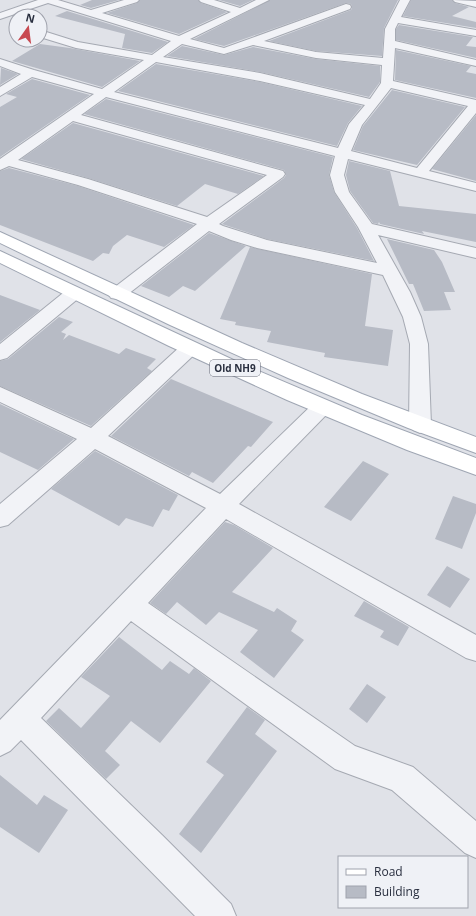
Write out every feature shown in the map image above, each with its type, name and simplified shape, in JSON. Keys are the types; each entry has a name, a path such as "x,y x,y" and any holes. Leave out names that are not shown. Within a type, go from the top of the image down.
{"main road":[{"name":"Old NH9","path":"0,237 118,294 245,352 420,425 476,446"},
{"name":"Old NH9","path":"0,256 190,348 322,407 422,448 476,467"}],"street":[{"path":"0,16 48,0 180,40 224,51"},
{"path":"91,13 134,0"},
{"path":"204,0 240,11"},
{"path":"4,163 72,117 180,40 264,0"},
{"path":"405,0 390,29 388,43 389,55 387,62 387,83 356,124 343,153 337,175 342,192 366,227 390,271 412,317 419,344 420,425"},
{"path":"458,0 476,4"},
{"path":"199,66 224,51 252,42 349,5 327,2"},
{"path":"395,19 476,32"},
{"path":"48,35 76,44 260,77 373,103"},
{"path":"252,42 316,54 387,62"},
{"path":"388,43 476,63"},
{"path":"0,62 30,73 104,94 476,186"},
{"path":"0,92 30,73"},
{"path":"387,83 476,105 421,172"},
{"path":"72,117 278,174 208,224 118,294"},
{"path":"4,163 83,182 206,222 214,229 245,239 310,255 390,271"},
{"path":"366,227 476,253"},
{"path":"0,354 74,293"},
{"path":"0,518 93,438 190,348"},
{"path":"0,394 93,438 223,506 476,649"},
{"path":"0,741 223,506 322,407"},
{"path":"130,604 346,758 402,778 476,842"},
{"path":"21,719 151,846 219,916"}],"building":[{"path":"92,0 119,0 91,8 80,5"},
{"path":"140,0 198,0 201,3 227,12 179,34 107,13 137,3"},
{"path":"219,0 253,0 240,6"},
{"path":"270,0 398,0 384,28 382,56 316,51 269,41 351,10 351,4 346,3 224,46 194,39"},
{"path":"411,0 452,0 455,3 469,7 452,16 476,22 476,28 403,16"},
{"path":"67,11 168,42 152,53 122,48 125,34 55,16"},
{"path":"399,25 473,37 466,46 476,47 476,58 396,40 396,29"},
{"path":"48,45 140,61 102,87 12,61 33,48 48,48"},
{"path":"182,46 224,55 253,47 316,59 380,66 380,82 369,97 260,72 167,56"},
{"path":"396,50 471,66 466,72 476,74 476,98 395,80"},
{"path":"156,64 260,82 362,106 348,123 337,146 118,91"},
{"path":"1,68 18,74 0,85"},
{"path":"32,79 90,95 0,157 0,107 17,97 6,94"},
{"path":"392,90 465,107 417,165 353,150 363,126"},
{"path":"106,99 333,157 329,175 334,192 357,228 374,261 267,239 222,224 284,178 286,175 284,170 84,114"},
{"path":"476,115 476,181 432,169"},
{"path":"73,123 264,176 238,194 205,184 177,206 21,159"},
{"path":"349,161 390,171 399,206 476,214 476,242 422,231 424,234 380,224 379,222 378,224 373,223 350,191 346,175"},
{"path":"9,168 78,186 194,225 164,247 127,235 113,246 109,254 103,253 93,261 0,225 0,171"},
{"path":"209,233 246,246 195,291 183,286 169,297 141,286"},
{"path":"387,239 434,250 442,262 455,292 444,292 451,310 424,311 413,284 409,284"},
{"path":"250,247 372,274 365,326 393,330 388,366 324,357 325,353 267,342 271,331 235,325 236,322 220,319"},
{"path":"0,295 40,310 0,342"},
{"path":"59,317 73,322 61,332 66,334 63,340 69,335 119,354 126,348 156,359 147,368 152,371 91,426 0,386 0,361 8,359"},
{"path":"171,379 273,422 251,447 248,446 213,483 192,472 189,476 111,436"},
{"path":"0,404 74,439 38,470 0,452"},
{"path":"95,451 178,495 169,511 163,509 153,527 126,518 119,526 51,489"},
{"path":"363,461 389,474 351,521 324,507"},
{"path":"453,496 476,504 476,513 462,549 435,539"},
{"path":"225,522 234,525 273,548 232,592 274,612 277,608 297,621 291,631 304,640 274,678 240,652 258,630 219,612 206,625 177,602 166,614 150,603"},
{"path":"447,566 470,579 450,608 427,595"},
{"path":"364,601 409,627 398,646 380,637 384,631 354,616"},
{"path":"119,637 162,670 170,661 189,674 194,668 211,681 160,743 131,721 105,751 120,765 106,779 46,721 59,708 81,728 110,696 81,677"},
{"path":"367,684 386,697 367,723 349,709"},
{"path":"247,707 265,720 255,734 277,751 201,853 179,834 224,775 206,762"},
{"path":"0,775 37,805 44,795 68,810 39,853 0,827"}]}
